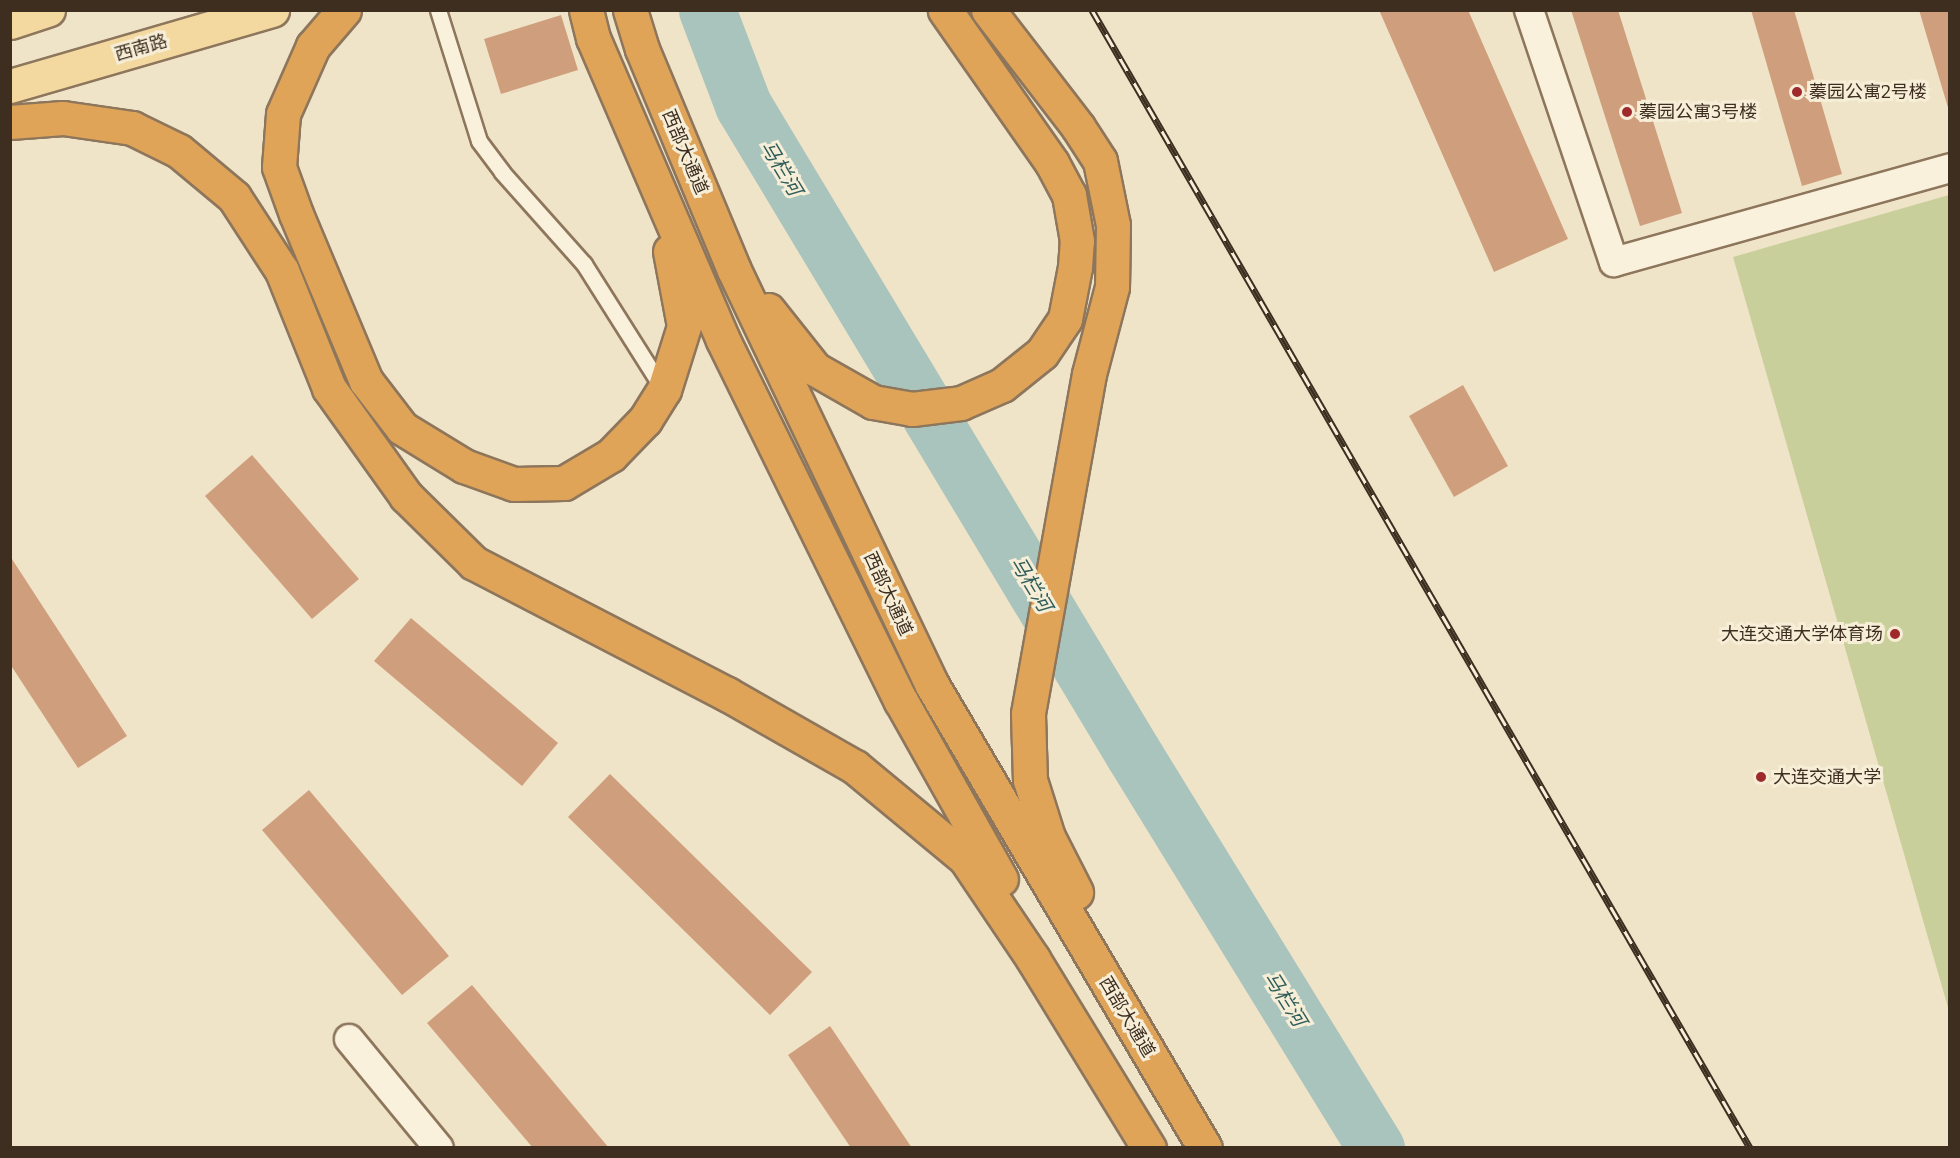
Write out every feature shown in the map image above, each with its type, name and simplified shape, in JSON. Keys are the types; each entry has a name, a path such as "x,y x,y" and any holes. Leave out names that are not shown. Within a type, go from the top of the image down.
{"highway":[{"path":"344,10 313,46 284,114 279,167 296,214 366,381 402,428 464,466 514,484 564,483 611,455 645,420 664,390 684,326 676,274 654,179"},
{"name":"西部大通道","path":"630,10 642,49 734,270 932,685 1199,1138"},
{"path":"734,270 815,369 873,402 912,409 961,403 1002,385 1042,353 1065,319 1075,267 1077,241 1069,195 1052,163 945,10"},
{"path":"988,10 1100,161 1113,225 1112,287 1089,374 1028,714 1030,780 1048,837 1199,1138"},
{"name":"西部大通道","path":"587,20 723,340 901,701 1150,1148"},
{"path":"10,122 63,118 132,128 179,151 234,197 282,271 329,388 406,496 474,563 727,694 855,767 965,858 1033,959 1150,1148"}],"main road":[{"path":"10,22 48,10"},
{"name":"西南路","path":"10,86 272,10"}],"street":[{"path":"1529,10 1614,261 1950,168"},
{"path":"349,1039 439,1148"}],"lane":[{"path":"438,10 479,141 502,172 584,264 664,390"}],"green space":[{"name":"大连交通大学体育场","path":"1950,195 1949,1011 1733,257"}],"building":[{"path":"1379,10 1468,10 1568,239 1494,272"},
{"name":"蓁园公寓3号楼","path":"1571,10 1618,10 1682,213 1640,226"},
{"name":"蓁园公寓2号楼","path":"1751,10 1794,10 1842,174 1802,186"},
{"path":"1919,10 1950,10 1950,111 1949,111"},
{"path":"561,15 578,70 501,94 484,39"},
{"path":"1463,385 1508,466 1454,497 1409,416"},
{"path":"252,455 359,579 312,619 205,496"},
{"path":"10,556 127,736 78,768 10,664"},
{"path":"411,618 558,743 522,786 374,661"},
{"path":"610,774 812,972 770,1015 568,817"},
{"path":"309,790 449,956 402,995 262,830"},
{"path":"472,985 609,1148 533,1148 427,1023"},
{"path":"830,1026 912,1148 851,1148 788,1055"}],"waterway":[{"name":"马栏河","path":"707,10 743,105 1133,753 1376,1148"}],"railway":[{"path":"1092,10 1750,1148"}],"place":[{"name":"蓁园公寓2号楼","path":"1797,92"},
{"name":"蓁园公寓3号楼","path":"1627,112"},
{"name":"大连交通大学体育场","path":"1895,634"},
{"name":"大连交通大学","path":"1761,777"}]}
